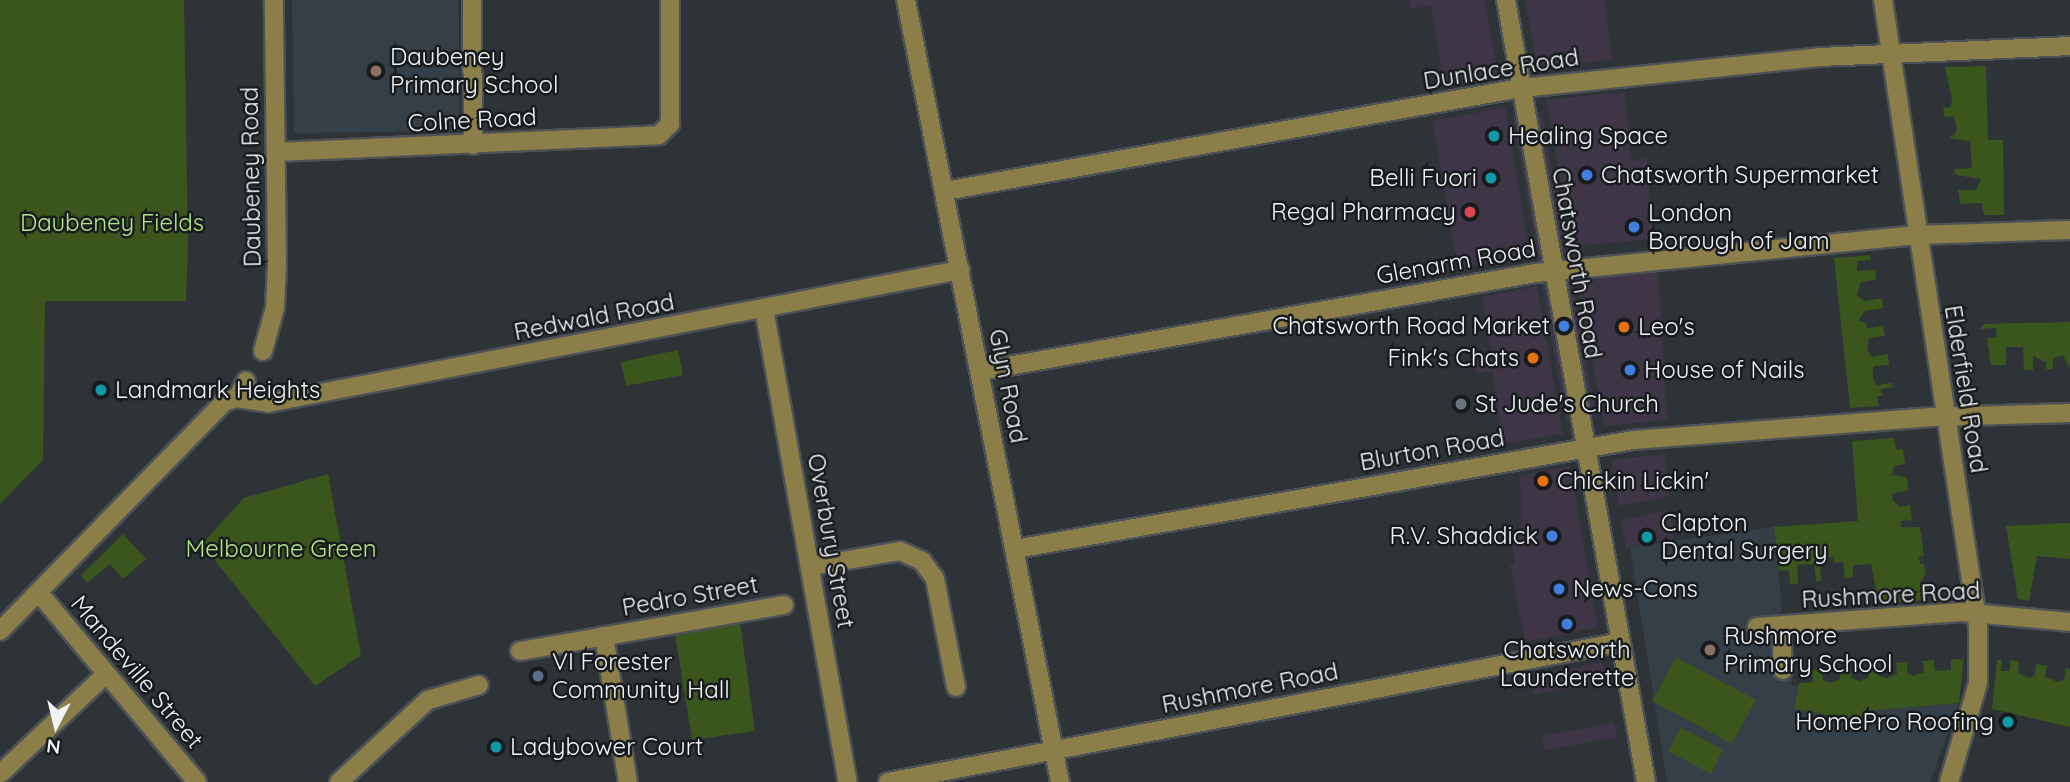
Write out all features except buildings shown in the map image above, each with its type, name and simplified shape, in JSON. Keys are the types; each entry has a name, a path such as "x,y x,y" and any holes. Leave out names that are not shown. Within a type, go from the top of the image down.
{"street":[{"name":"Daubeney Road","path":"263,351 275,308 277,152 274,0"},
{"path":"472,0 473,145"},
{"name":"Colne Road","path":"277,152 659,135 668,131 670,0"},
{"name":"Glyn Road","path":"906,0 1060,782"},
{"name":"Chatsworth Road","path":"1506,0 1646,782"},
{"name":"Elderfield Road","path":"1883,0 1976,612 1978,683 1949,782"},
{"name":"Dunlace Road","path":"945,191 1521,88 1890,52 2070,46"},
{"name":"Glenarm Road","path":"980,370 1553,271 1917,235 2070,230"},
{"name":"Redwald Road","path":"237,398 268,403 960,270"},
{"name":"Overbury Street","path":"765,308 848,782"},
{"path":"0,631 224,402 237,398 246,381"},
{"name":"Blurton Road","path":"1015,549 1633,440 1946,417 2070,413"},
{"path":"811,566 900,551 922,561 935,579 956,687"},
{"name":"Mandeville Street","path":"39,593 197,782"},
{"name":"Pedro Street","path":"520,651 784,605"},
{"name":"Rushmore Road","path":"1757,627 1976,612 2070,622"},
{"path":"1781,626 1783,670"},
{"name":"Pedro Street","path":"604,636 628,782"},
{"name":"Rushmore Road","path":"888,782 1621,642"},
{"path":"1,773 106,674"},
{"path":"340,782 429,700 479,685"}],"shaded area":[{"name":"Daubeney Primary School","path":"292,0 458,0 460,131 294,133"},
{"path":"1409,0 1485,0 1498,75 1444,85 1431,5 1411,9"},
{"path":"1525,0 1605,0 1612,60 1537,68"},
{"path":"1625,92 1631,160 1646,158 1653,239 1573,246 1546,100"},
{"path":"1505,107 1530,255 1458,268 1432,121"},
{"name":"Chatsworth Road Market","path":"1542,112 1596,417 1566,422 1513,116"},
{"path":"1658,271 1667,420 1604,426 1577,280"},
{"path":"1537,286 1563,434 1503,444 1492,371 1477,373 1475,360 1492,356 1482,297"},
{"path":"1665,454 1669,496 1619,506 1611,460"},
{"path":"1570,466 1598,627 1525,642 1510,565 1515,563 1512,541 1522,521 1520,476"},
{"path":"1670,510 1674,539 1626,548 1621,520"},
{"name":"Rushmore Primary School","path":"1774,527 1782,610 1765,634 1773,640 1775,672 1792,675 1791,685 1798,686 1794,708 1864,724 1865,711 1959,703 1930,782 1667,782 1630,547"},
{"path":"1603,662 1607,681 1534,695 1531,676"},
{"path":"1614,723 1617,737 1545,750 1542,736"}],"green space":[{"name":"Daubeney Fields","path":"0,0 184,0 188,245 186,301 45,301 43,460 0,504"},
{"path":"1986,66 1988,140 2003,140 2004,215 1984,215 1982,203 1960,204 1958,190 1976,190 1981,179 1956,175 1954,169 1972,168 1970,141 1948,138 1955,134 1957,127 1953,116 1945,117 1943,108 1951,107 1952,98 1945,67"},
{"path":"1870,255 1871,260 1857,261 1857,271 1875,270 1876,280 1861,282 1857,295 1864,301 1882,298 1883,308 1865,311 1858,321 1866,323 1867,328 1883,326 1885,336 1869,338 1867,350 1872,357 1888,354 1889,365 1873,366 1873,378 1876,385 1892,383 1893,387 1880,389 1883,396 1877,396 1879,406 1850,408 1834,258"},
{"path":"2070,322 2070,369 2063,355 2053,359 2053,369 2046,369 2046,362 2033,356 2033,370 2024,370 2023,347 2006,347 2006,365 1991,365 1987,338 1997,337 1996,328 1980,329 1984,324"},
{"path":"678,350 683,375 626,386 621,362"},
{"path":"1894,438 1896,450 1903,449 1905,464 1894,466 1892,475 1907,477 1908,491 1892,493 1893,500 1900,507 1910,505 1912,520 1902,521 1900,527 1920,527 1924,556 1919,557 1926,573 1920,583 1926,600 1879,604 1871,564 1853,565 1853,577 1845,578 1843,562 1834,563 1833,557 1824,558 1820,564 1821,581 1816,581 1814,564 1797,565 1798,584 1790,584 1789,570 1779,571 1774,527 1858,521 1852,441"},
{"name":"Melbourne Green","path":"328,474 361,655 315,686 202,544 244,498"},
{"path":"2070,523 2070,559 2037,556 2029,601 2018,599 2006,526"},
{"path":"123,534 146,559 123,579 110,564 87,583 81,575"},
{"path":"740,622 755,731 692,740 675,634"},
{"path":"1964,655 1959,703 1865,711 1865,724 1794,708 1799,683 1813,682 1812,670 1822,669 1823,680 1830,683 1840,679 1839,668 1850,667 1851,678 1860,681 1869,677 1868,666 1878,665 1879,676 1888,678 1897,674 1896,663 1907,662 1907,673 1914,676 1924,672 1923,661 1934,660 1935,671 1951,670 1951,659 1962,660"},
{"path":"1676,657 1756,700 1732,744 1652,701"},
{"path":"1997,660 2002,660 2001,671 2010,671 2010,660 2019,662 2018,673 2029,678 2035,675 2036,664 2047,666 2045,677 2058,682 2064,680 2066,668 2070,669 2070,727 1992,709"},
{"path":"1681,727 1723,750 1711,774 1668,751"}],"place":[{"name":"Daubeney Primary School","path":"376,71"},
{"name":"Healing Space","path":"1494,136"},
{"name":"Chatsworth Supermarket","path":"1587,175"},
{"name":"Belli Fuori","path":"1491,178"},
{"name":"Regal Pharmacy","path":"1470,212"},
{"name":"London Borough of Jam","path":"1634,227"},
{"name":"Chatsworth Road Market","path":"1564,326"},
{"name":"Leo's","path":"1624,327"},
{"name":"Fink's Chats","path":"1533,358"},
{"name":"House of Nails","path":"1630,370"},
{"name":"Landmark Heights","path":"101,390"},
{"name":"St Jude's Church","path":"1461,404"},
{"name":"Chickin Lickin'","path":"1543,481"},
{"name":"R.V. Shaddick","path":"1552,536"},
{"name":"Clapton Dental Surgery","path":"1647,537"},
{"name":"News-Cons","path":"1559,589"},
{"name":"Chatsworth Launderette","path":"1567,624"},
{"name":"Rushmore Primary School","path":"1710,650"},
{"name":"VI Forester Community Hall","path":"538,676"},
{"name":"HomePro Roofing","path":"2008,722"},
{"name":"Ladybower Court","path":"496,747"}]}
